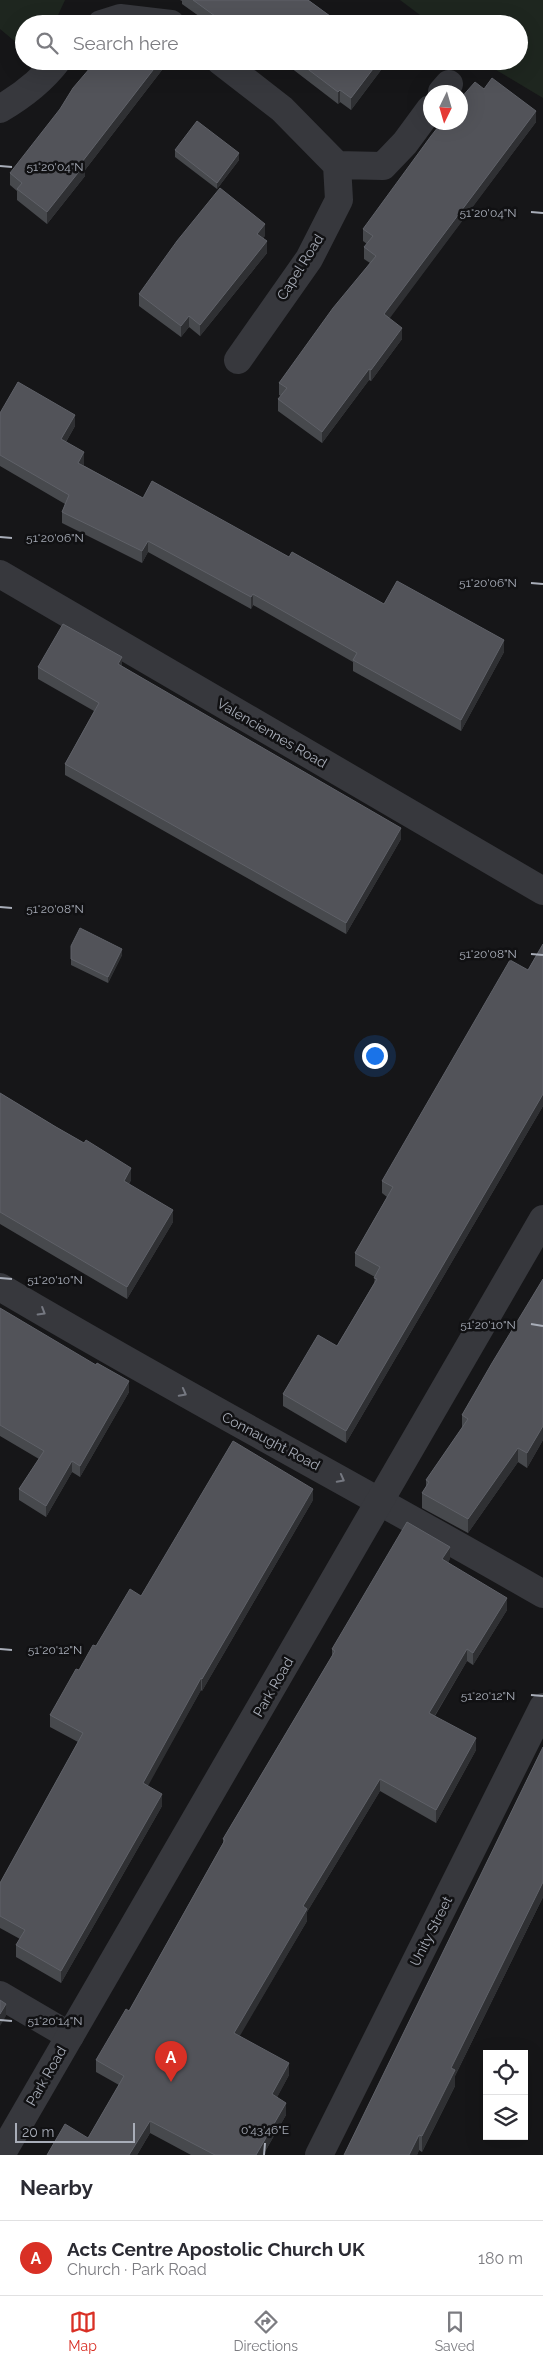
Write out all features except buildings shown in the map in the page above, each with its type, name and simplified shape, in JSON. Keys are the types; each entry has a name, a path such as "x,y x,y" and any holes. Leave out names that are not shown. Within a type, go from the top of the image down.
{"street":[{"path":"0,109 25,94 51,70"},
{"path":"232,70 282,109 338,165 382,166 405,143 423,119"},
{"name":"Capel Road","path":"238,360 309,259 339,200 338,165"},
{"name":"Valenciennes Road","path":"0,574 543,892"},
{"name":"Park Road","path":"1,2155 543,1219"},
{"name":"Connaught Road","path":"0,1287 131,1365 381,1500 543,1594"},
{"name":"Unity Street","path":"319,2155 543,1707"},
{"path":"0,1995 70,2036"}],"shaded area":[{"path":"0,0 65,0 58,15 15,15 15,42 0,29"},
{"path":"400,0 543,0 543,98 496,70 528,70 528,15 420,15"}],"place":[{"name":"Acts Centre Apostolic Church UK","path":"171,2082"}]}
